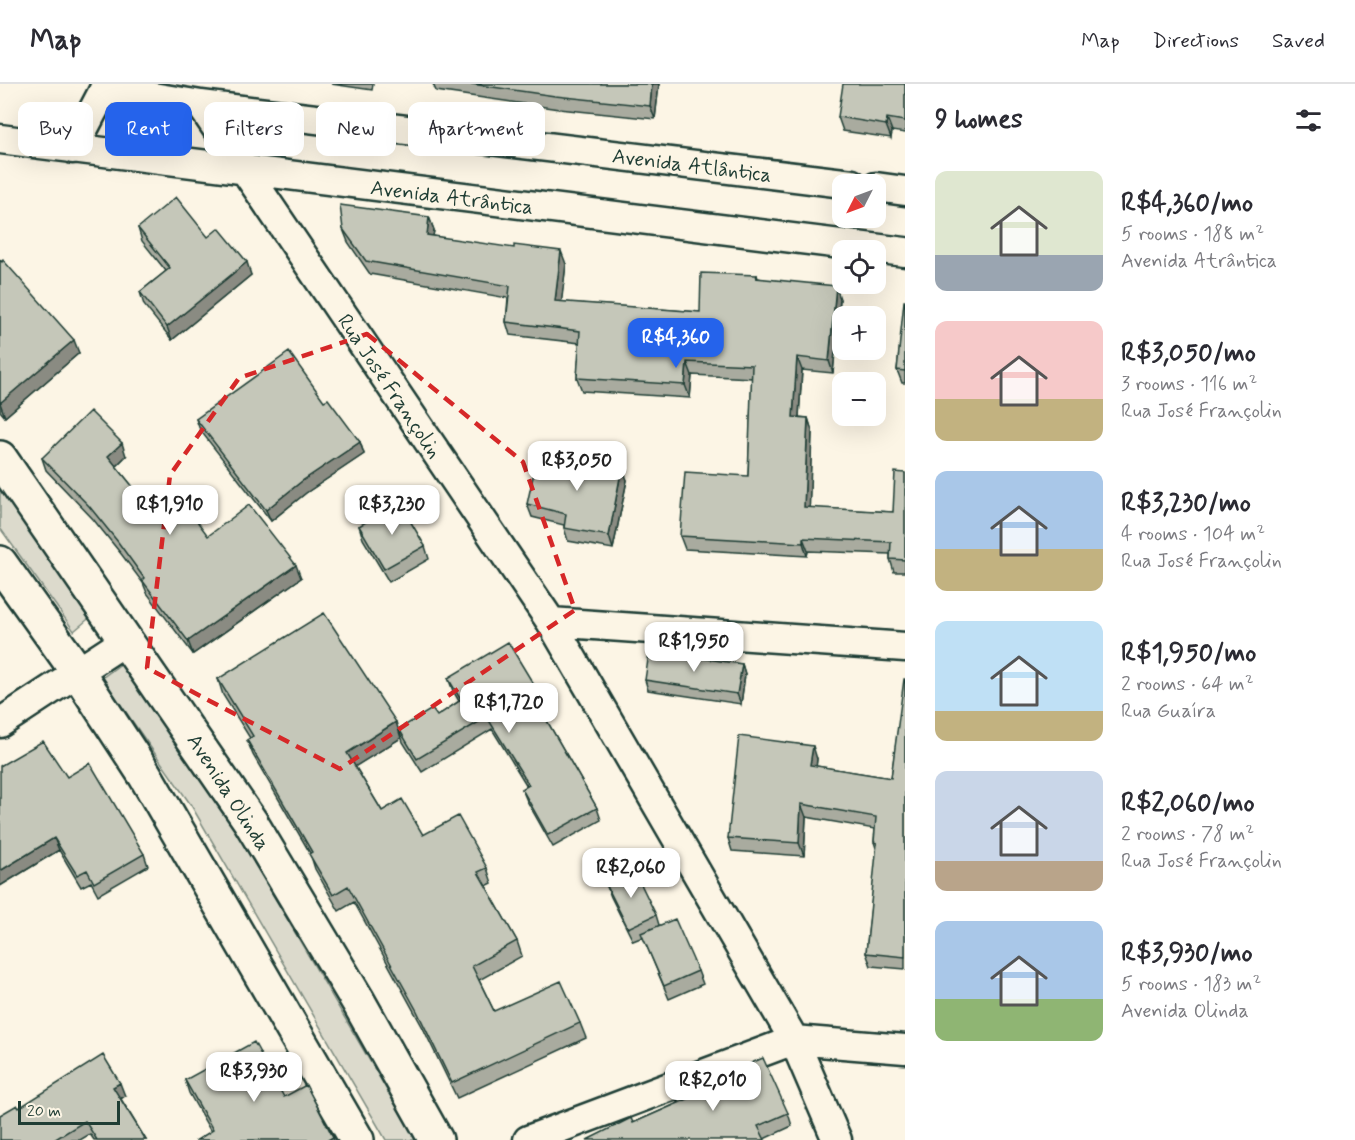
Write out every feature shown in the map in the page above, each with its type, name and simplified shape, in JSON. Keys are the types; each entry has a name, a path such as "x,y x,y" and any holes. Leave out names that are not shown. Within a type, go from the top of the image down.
{"street":[{"name":"Avenida Atlântica","path":"106,86 201,105 832,182"},
{"path":"93,111 106,86"},
{"name":"Rua José Françolin","path":"201,105 551,622 794,1040 837,1140"},
{"name":"Avenida Atrântica","path":"0,139 18,141"},
{"name":"Avenida Atrântica","path":"93,152 905,252"},
{"path":"886,189 905,191"},
{"name":"Avenida Olinda","path":"0,458 125,641 199,743 250,821 358,1001 436,1140"},
{"path":"0,563 77,671 145,775 357,1140"},
{"path":"551,622 905,647"},
{"path":"0,723 125,641"},
{"path":"528,1140 794,1040 905,1049"}],"highlighted area":[{"path":"367,334 523,462 575,610 340,769 147,668 170,475 239,378"}],"shaded area":[{"path":"0,487 93,615 74,631 0,528"},
{"path":"122,663 213,792 416,1140 386,1140 191,805 102,678"}],"building":[{"path":"471,84 652,84 650,106"},
{"path":"843,84 905,84 905,121 887,118 886,125 838,117"},
{"path":"176,197 208,237 219,228 247,262 167,327 140,292 170,268 138,228"},
{"path":"340,205 429,217 427,235 514,248 514,245 561,251 555,301 700,312 701,273 757,275 756,278 832,286 832,294 835,294 834,306 832,306 829,361 797,357 793,417 808,418 804,507 893,512 895,472 905,473 905,560 890,559 891,542 803,538 803,543 680,536 685,472 748,476 752,365 687,362 685,385 577,378 580,331 506,322 510,286 366,261 343,229"},
{"path":"0,260 2,262 3,260 74,340 0,403"},
{"path":"905,301 905,371 897,370"},
{"path":"289,352 324,401 328,399 360,442 302,481 266,510 196,419"},
{"path":"90,411 122,443 108,456 159,519 183,502 208,536 249,505 296,565 188,641 142,580 144,578 118,542 89,506 42,458"},
{"path":"538,454 576,463 577,458 622,467 609,536 564,528 566,514 527,504"},
{"path":"399,502 425,546 384,569 359,526"},
{"path":"324,613 396,722 347,753 382,811 402,799 423,835 458,816 487,868 478,872 517,941 472,966 494,1011 561,981 580,1023 452,1083 417,1011 348,886 333,895 309,854 312,852 247,740 253,736 218,679"},
{"path":"508,642 537,690 531,693 597,808 548,835 522,789 529,785 487,717 417,759 399,729 432,709 437,716 461,700 448,678"},
{"path":"649,653 699,661 700,658 742,664 737,694 645,680"},
{"path":"904,679 905,957 866,953 877,843 874,842 876,817 801,804 799,843 728,838 739,736 813,746 810,765 891,778"},
{"path":"43,741 67,777 90,763 144,854 94,883 87,870 77,875 54,838 0,871 0,766"},
{"path":"634,870 656,915 628,928 606,884"},
{"path":"675,919 698,971 664,986 641,933"},
{"path":"254,1042 284,1097 306,1085 333,1137 328,1140 197,1140 213,1130 185,1080"},
{"path":"103,1055 120,1083 113,1087 146,1140 97,1140 85,1121 54,1140 0,1140 0,1115 17,1105 19,1108"},
{"path":"763,1058 788,1113 758,1126 765,1140 587,1140 631,1118 633,1123 724,1083 721,1076"}]}
